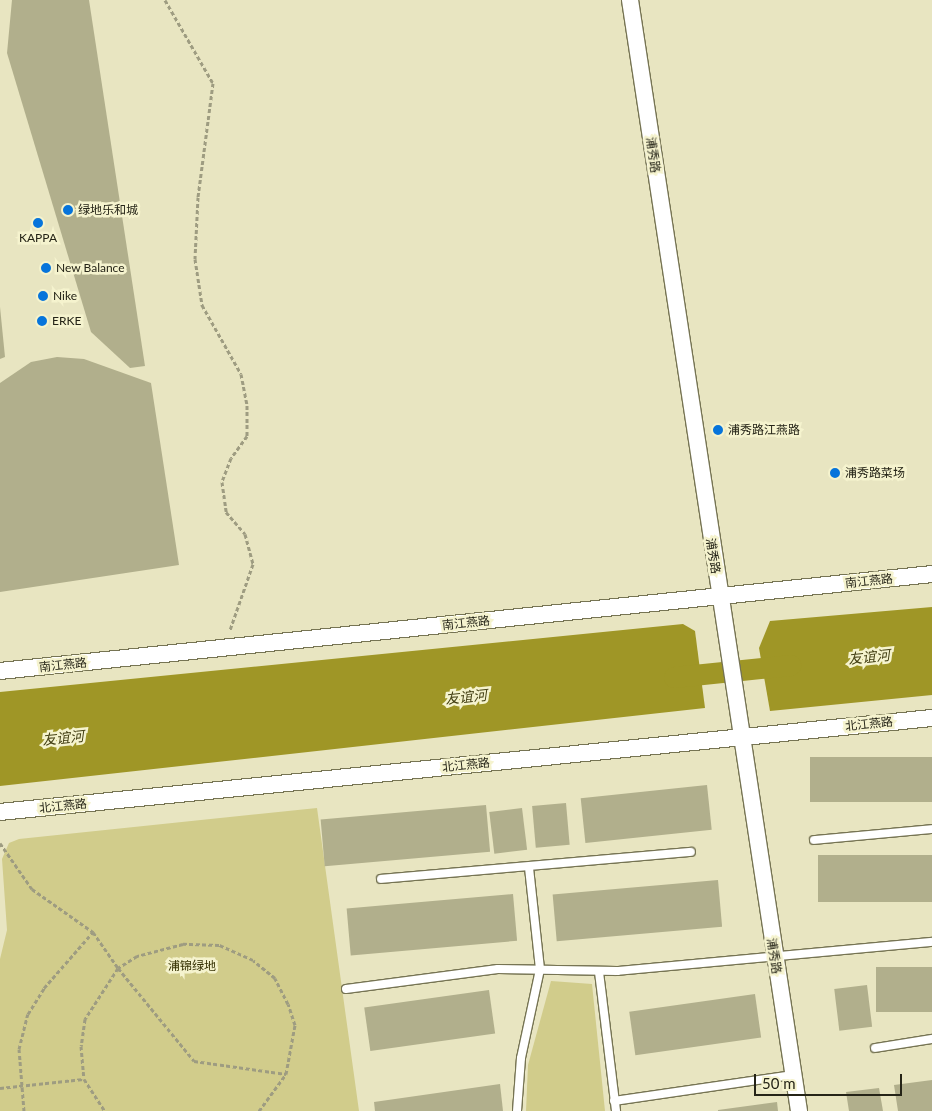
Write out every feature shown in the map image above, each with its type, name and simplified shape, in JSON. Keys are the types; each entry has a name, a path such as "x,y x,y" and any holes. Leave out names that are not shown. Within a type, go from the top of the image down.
{"street":[{"name":"浦秀路","path":"630,0 740,737 799,1111"},
{"name":"南江燕路","path":"0,671 932,574"},
{"name":"北江燕路","path":"0,812 932,718"}],"lane":[{"path":"814,840 932,829"},
{"path":"381,879 691,852"},
{"path":"517,1111 521,1058 540,969 529,867"},
{"path":"346,989 498,969 599,972 932,942"},
{"path":"599,972 616,1111"},
{"path":"875,1048 932,1039"},
{"path":"614,1101 793,1075"}],"path":[{"path":"165,0 213,83 199,188 195,259 202,305 241,374 247,405 247,436 231,458 222,482 226,512 245,534 253,564 222,648"},
{"path":"0,843 32,889 93,932 118,968 194,1061 286,1074"},
{"path":"24,1111 20,1087 20,1049 28,1014 44,988 93,932"},
{"path":"105,1111 84,1079 81,1046 85,1019 118,968 137,956 183,944 219,945 253,960 275,978 294,1026 286,1074 259,1111"},
{"path":"0,1088 84,1079"}],"green space":[{"name":"浦锦绿地","path":"317,808 359,1111 0,1111 0,959 7,930 2,859 9,843 19,839"},
{"path":"551,981 592,984 605,1111 526,1111 528,1065"}],"water":[{"path":"932,607 932,695 770,711 759,648 770,621"},
{"path":"683,624 695,631 705,708 0,786 0,692"}],"building":[{"path":"12,0 89,0 145,366 130,368 91,332 7,53"},
{"path":"0,307 5,357 0,359"},
{"path":"57,357 84,359 151,383 179,565 0,592 0,383 31,362"},
{"path":"810,757 932,757 932,802 810,802"},
{"path":"707,785 712,830 585,843 581,798"},
{"path":"566,803 570,845 536,848 532,806"},
{"path":"486,805 490,852 325,866 321,819"},
{"path":"522,808 527,850 494,854 489,812"},
{"path":"818,855 932,855 932,902 818,902"},
{"path":"718,880 722,927 557,941 553,894"},
{"path":"513,894 517,941 351,955 347,909"},
{"path":"876,967 932,967 932,1012 876,1012"},
{"path":"867,985 872,1027 839,1031 834,989"},
{"path":"489,990 495,1034 370,1051 364,1008"},
{"path":"755,994 761,1038 635,1055 629,1012"},
{"path":"932,1080 932,1111 898,1111 894,1085"},
{"path":"500,1084 503,1111 375,1111 374,1102"},
{"path":"879,1088 883,1111 849,1111 846,1092"},
{"path":"777,1102 778,1111 718,1111 718,1110"}],"waterway":[{"name":"友谊河","path":"674,677 790,665"}],"place":[{"name":"绿地乐和城","path":"68,210"},
{"name":"KAPPA","path":"38,223"},
{"name":"New Balance","path":"46,268"},
{"name":"Nike","path":"43,296"},
{"name":"ERKE","path":"42,321"},
{"name":"浦秀路江燕路","path":"718,430"},
{"name":"浦秀路菜场","path":"835,473"}]}
